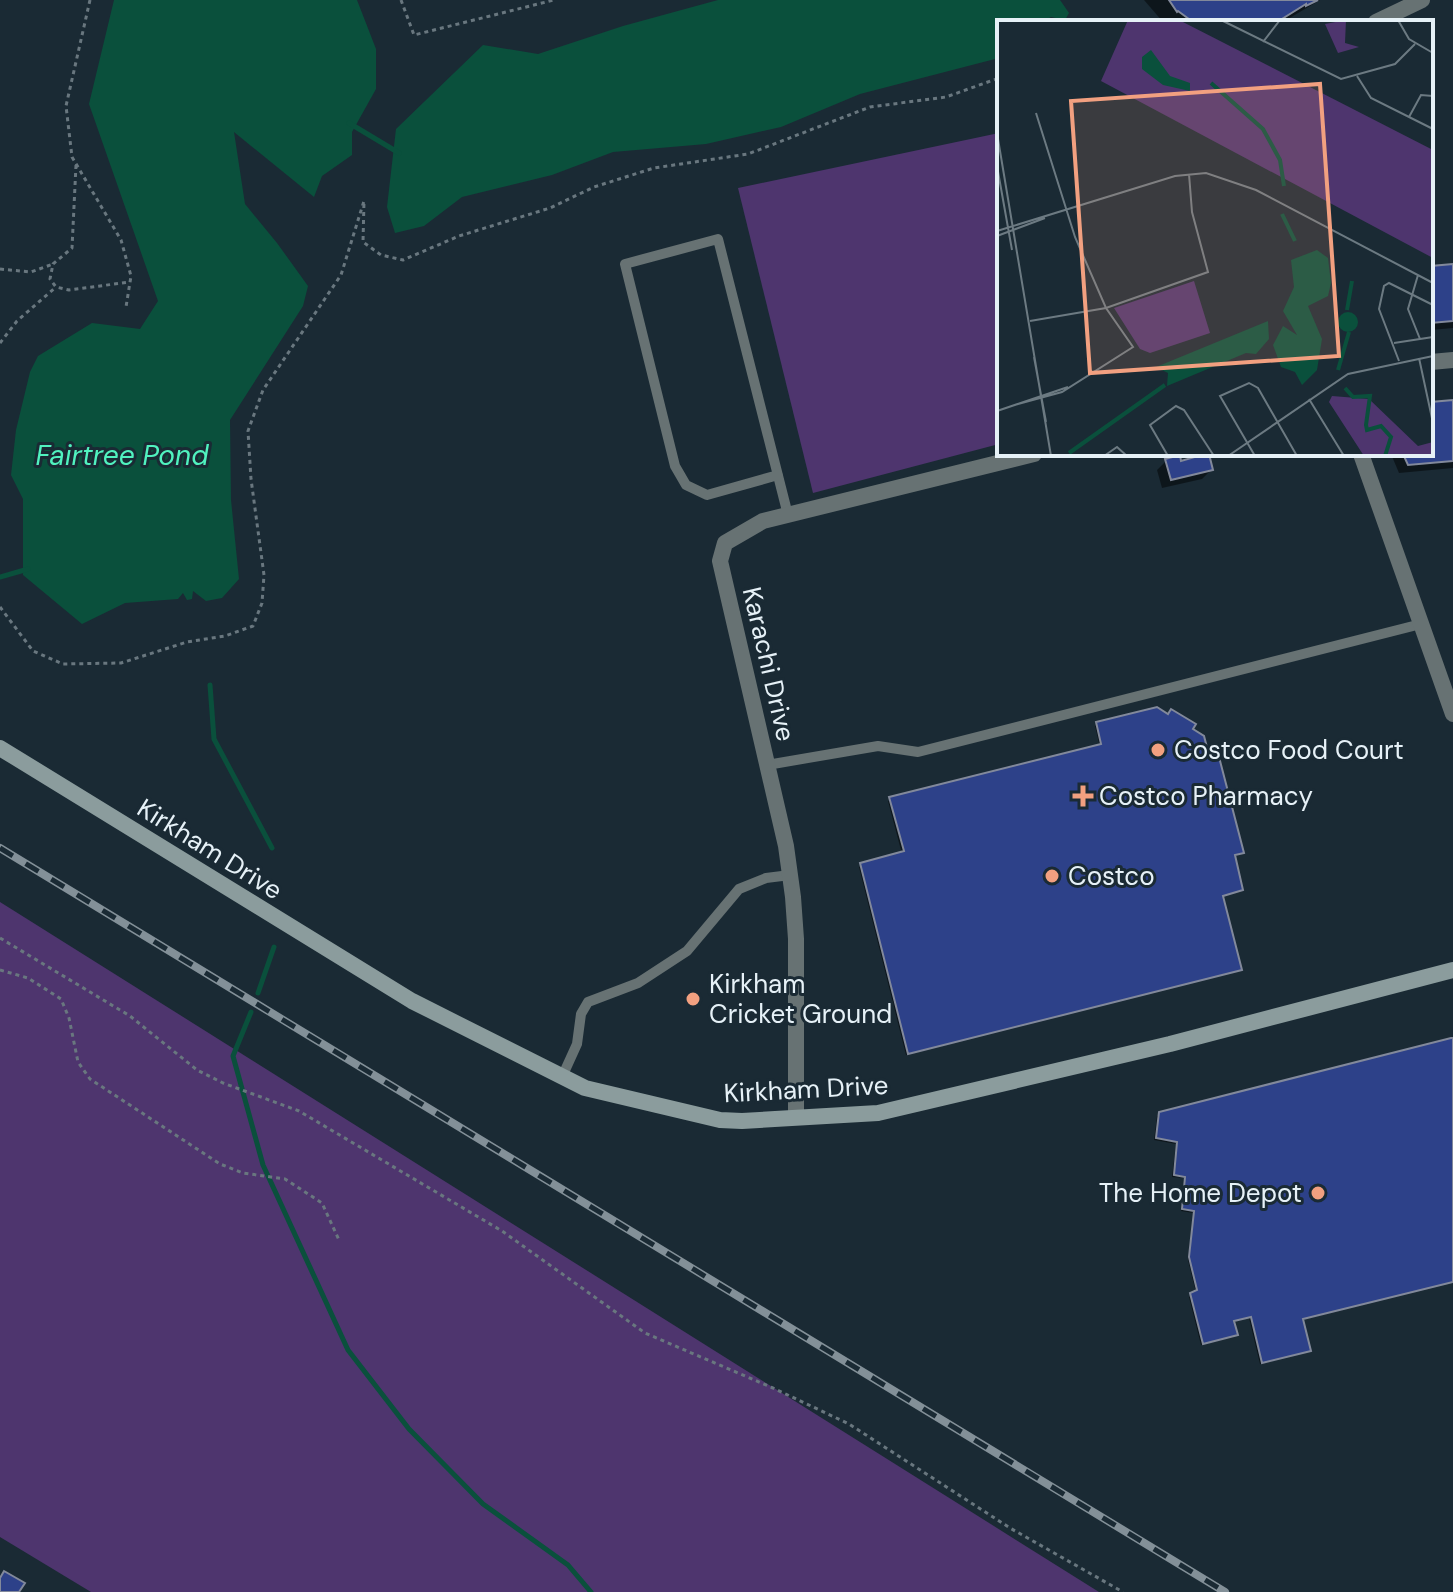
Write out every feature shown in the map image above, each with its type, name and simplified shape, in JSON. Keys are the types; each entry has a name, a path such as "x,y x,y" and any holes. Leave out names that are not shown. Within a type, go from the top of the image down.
{"street":[{"path":"1380,20 1422,0"},
{"path":"1433,362 1453,360"},
{"name":"Karachi Drive","path":"796,1117 796,939 790,875 720,561 725,543 763,521 1026,456"},
{"path":"1362,456 1453,714"},
{"name":"Kirkham Drive","path":"0,748 412,1001 585,1088 699,1116 742,1121 891,1110 1170,1044 1453,970"}],"lane":[{"path":"778,475 707,495 686,485 675,466 625,264 718,239 778,475 788,515"},
{"path":"767,765 878,746 918,752 1421,624"},
{"path":"562,1077 577,1044 581,1014 588,1002 638,983 687,951 739,889 766,878 790,875"}],"path":[{"path":"90,0 66,106 72,157 121,240 131,276 126,307"},
{"path":"401,0 414,35 554,0"},
{"path":"0,607 33,651 63,664 121,663 187,642 225,636 253,626 262,603 264,575 248,431 263,390 341,275 364,201 363,242 381,255 403,260 459,236 550,208 594,187 654,168 748,154 870,107 946,97 997,79"},
{"path":"0,269 31,272 53,264 72,248 76,165"},
{"path":"53,264 50,279 56,287 69,290 130,282"},
{"path":"0,343 17,321 56,287"},
{"path":"0,938 130,1016 197,1070 299,1111 502,1231 645,1333 849,1424 1010,1528 1123,1592"},
{"path":"0,970 28,978 61,999 69,1018 78,1062 90,1079 220,1164 243,1173 281,1179 322,1203 339,1240"}],"shaded area":[{"path":"997,133 997,445 813,493 738,188"},
{"path":"0,902 1099,1592 91,1592 0,1537"}],"water":[{"name":"Fairtree Pond","path":"114,0 357,0 376,49 376,89 352,132 352,155 322,176 314,197 234,132 245,204 308,286 303,306 230,420 231,500 239,579 222,598 206,601 193,591 192,599 187,600 183,593 178,599 125,603 82,624 23,575 23,499 11,475 16,430 30,372 38,356 92,323 140,329 158,301 89,104"},
{"path":"718,0 1060,0 1069,13 1065,20 1051,17 1046,20 997,20 995,59 860,94 781,127 706,144 613,152 552,175 462,197 424,226 395,233 387,207 396,129 483,45 538,54"}],"building":[{"path":"1169,0 1318,0 1280,20 1190,20 1177,12"},
{"path":"1453,264 1453,321 1433,323 1433,266"},
{"path":"1453,400 1453,461 1408,465 1404,456 1433,456 1433,402"},
{"path":"1180,456 1181,461 1210,456 1213,470 1171,480 1165,459"},
{"name":"Costco","path":"1157,707 1168,714 1171,709 1196,724 1193,729 1204,736 1210,759 1219,757 1244,853 1235,855 1243,890 1223,896 1242,970 908,1054 860,863 904,851 889,797 1101,744 1096,722"},
{"name":"The Home Depot","path":"1453,1038 1453,1282 1303,1319 1311,1351 1262,1363 1251,1317 1234,1321 1238,1335 1203,1344 1190,1293 1197,1290 1189,1257 1194,1211 1182,1209 1185,1177 1174,1175 1177,1142 1156,1138 1159,1112"},
{"path":"4,1571 25,1583 19,1592 0,1592 0,1578"}],"waterway":[{"path":"349,123 399,153"},
{"path":"0,577 28,569"},
{"path":"210,685 214,739 272,848"},
{"path":"258,993 274,947"},
{"path":"251,1012 233,1056 263,1165 348,1350 409,1429 483,1504 568,1565 591,1592"}],"railway":[{"path":"0,848 1225,1592"}],"place":[{"name":"Costco Food Court","path":"1158,750"},
{"name":"Costco Pharmacy","path":"1083,796"},
{"name":"Costco","path":"1052,876"},
{"name":"Kirkham Cricket Ground","path":"693,999"},
{"name":"The Home Depot","path":"1318,1193"}]}
